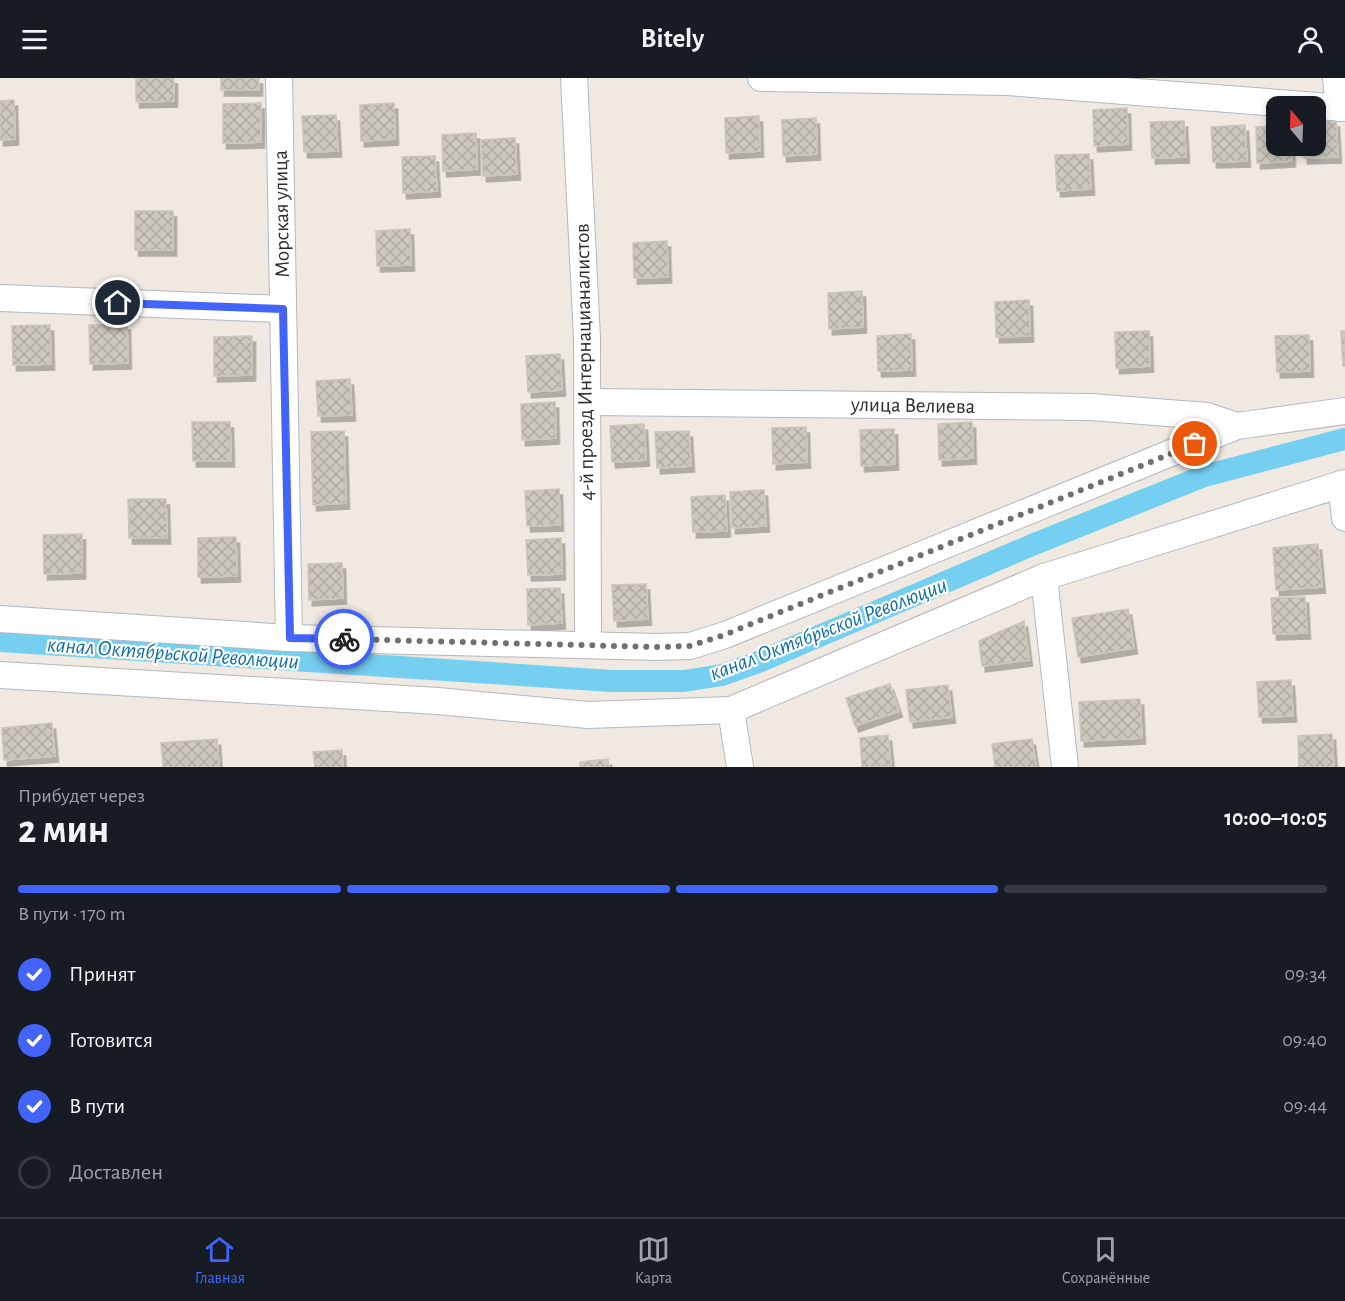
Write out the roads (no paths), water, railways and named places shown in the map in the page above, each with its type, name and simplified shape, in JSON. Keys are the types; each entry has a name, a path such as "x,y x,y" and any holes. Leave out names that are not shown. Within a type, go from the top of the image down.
{"street":[{"name":"Морская улица","path":"279,78 290,638"},
{"name":"4-й проезд Интернацианалистов","path":"574,78 587,338 588,645"},
{"path":"761,78 1008,80 1342,108 1336,78"},
{"path":"0,298 283,309"},
{"name":"улица Велиева","path":"588,402 1091,407 1207,416 1237,426"},
{"path":"0,619 290,638 690,646 724,635 1237,426 1345,411"},
{"path":"0,675 438,701 588,715 731,710 1044,577 1343,484 1345,518"},
{"path":"1044,577 1065,767"},
{"path":"731,710 740,767"}],"waterway":[{"name":"канал Октябрьской Революции","path":"0,641 612,681 684,681 722,675 756,663 1032,545 1204,476 1345,439"}]}
